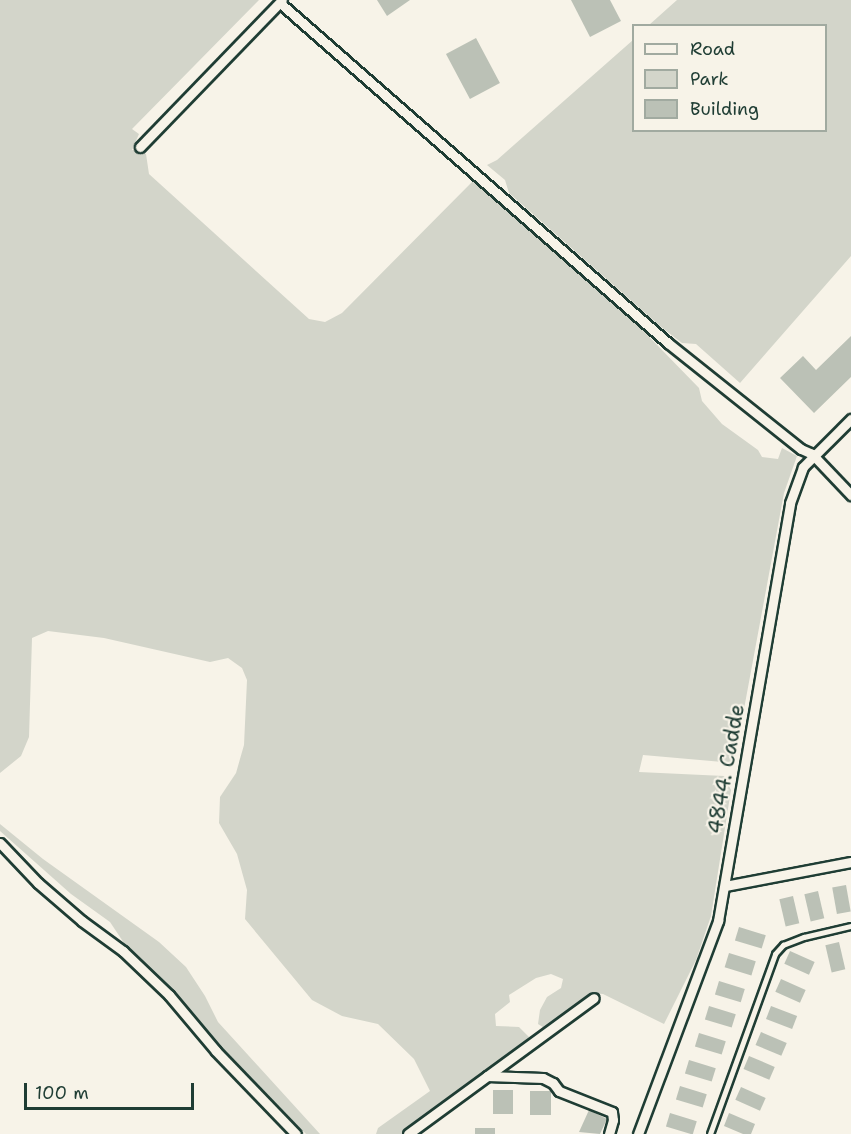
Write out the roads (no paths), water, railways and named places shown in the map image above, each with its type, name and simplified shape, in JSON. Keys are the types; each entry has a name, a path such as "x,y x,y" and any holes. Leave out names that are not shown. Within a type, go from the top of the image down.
{"street":[{"path":"140,147 281,1 668,343 801,449 812,454 851,495"},
{"name":"4844. Cadde","path":"638,1134 718,921 790,502 803,467 812,454 851,419"},
{"path":"0,843 38,883 82,921 123,951 169,995 216,1051 296,1134"},
{"path":"725,886 851,862"},
{"path":"408,1134 594,998"},
{"path":"487,1076 543,1078 554,1083 559,1091 612,1112 613,1120 609,1134"}],"lane":[{"path":"710,1134 775,954 783,945 804,937 851,926"}]}
